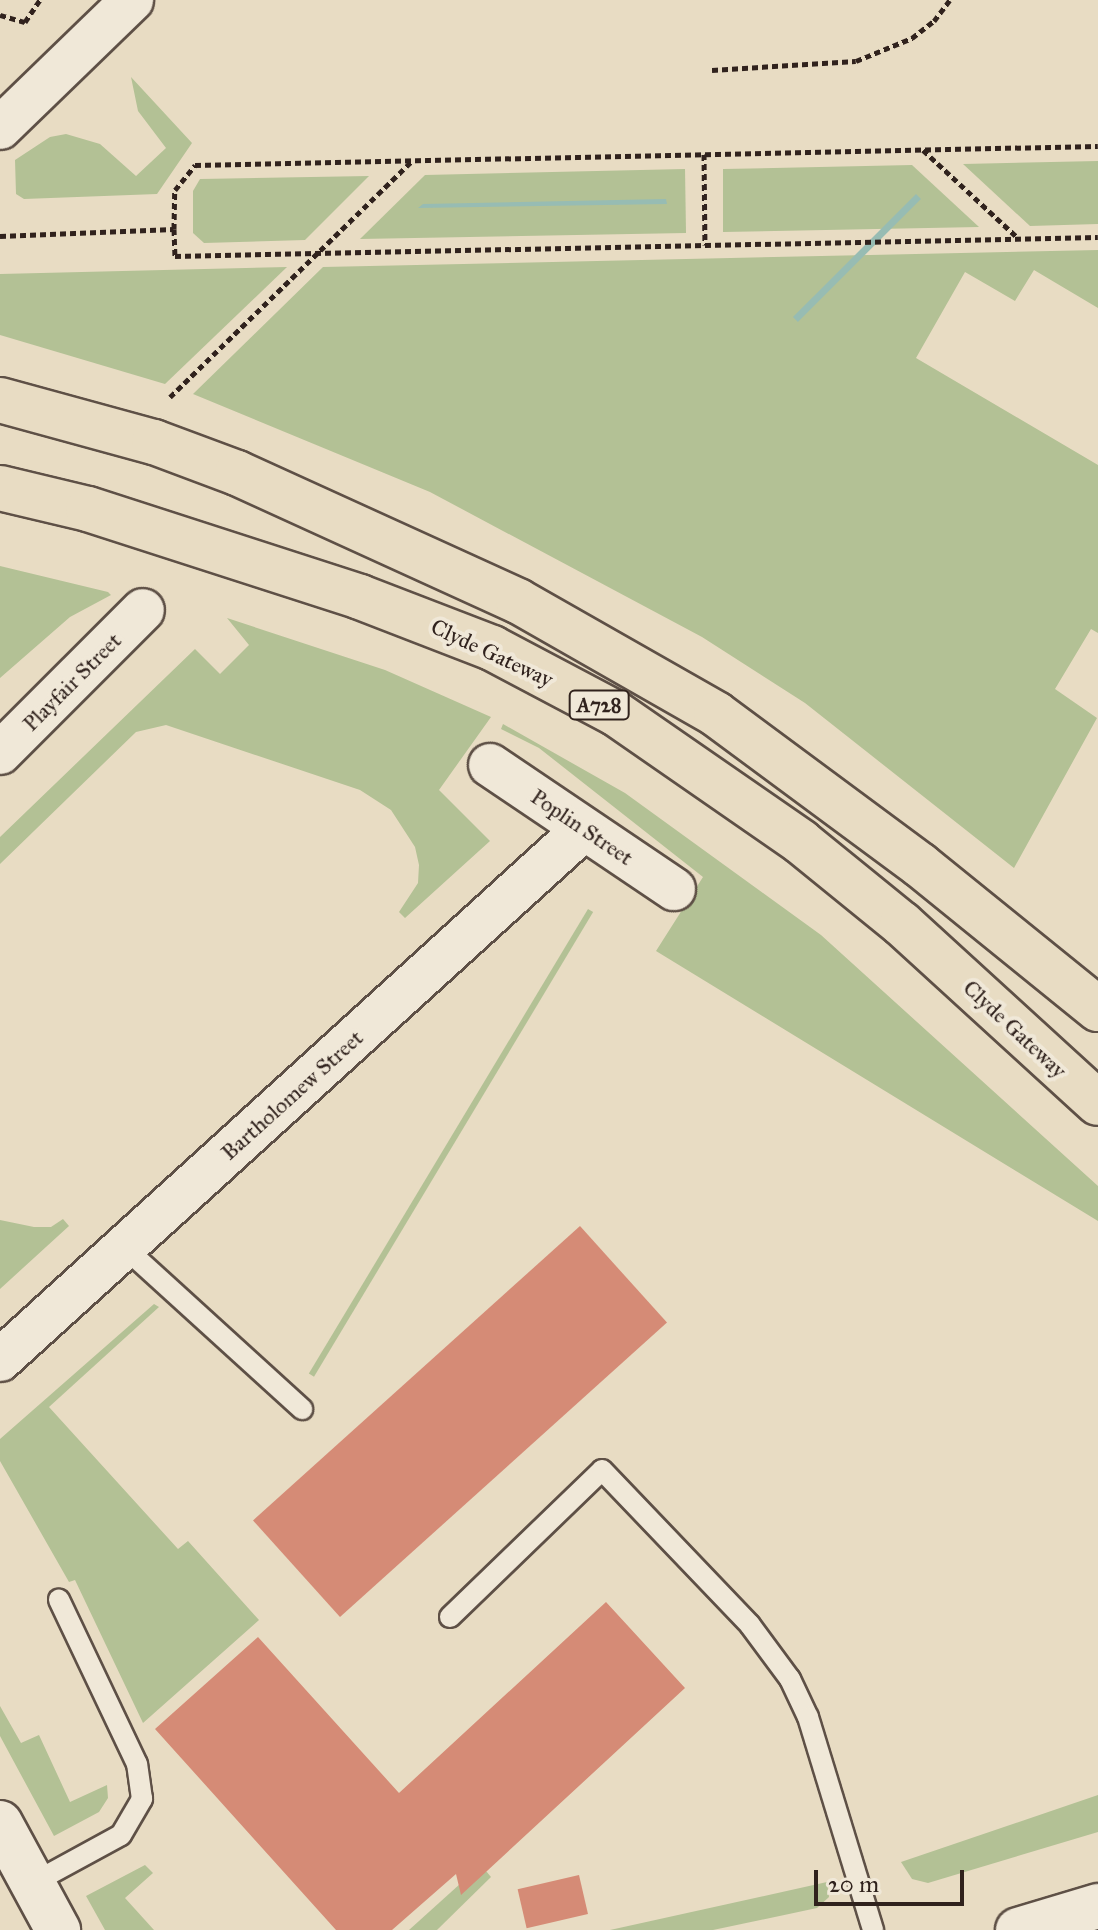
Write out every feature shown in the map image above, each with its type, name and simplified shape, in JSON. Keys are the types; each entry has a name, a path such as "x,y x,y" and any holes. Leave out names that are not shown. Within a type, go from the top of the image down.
{"main road":[{"name":"A728","path":"0,400 154,442 237,473 531,608 716,714 920,865 1098,1009"},
{"name":"Clyde Gateway","path":"0,488 112,517 360,597 492,648 615,713 812,851 902,924 1098,1103"}],"street":[{"path":"0,128 132,0"},
{"name":"Playfair Street","path":"0,753 143,610"},
{"name":"Poplin Street","path":"490,765 674,889"},
{"name":"Bartholomew Street","path":"0,1360 584,829"},
{"path":"0,1823 58,1930"},
{"path":"1018,1930 1098,1906"}],"lane":[{"path":"124,1247 302,1409"},
{"path":"450,1617 602,1470 750,1625 790,1679 808,1717 873,1930"},
{"path":"33,1883 121,1835 142,1799 137,1764 59,1600"}],"path":[{"path":"0,15 25,22 40,0"},
{"path":"712,70 856,61 912,38 934,21 950,0"},
{"path":"1098,146 195,165 175,190 174,229 175,256 1098,237"},
{"path":"923,150 1019,239"},
{"path":"704,154 705,245"},
{"path":"160,407 412,160"},
{"path":"0,236 174,229"}],"green space":[{"path":"131,77 192,143 157,194 24,199 16,194 15,160 50,137 66,134 100,144 136,176 166,148 138,111"},
{"path":"1098,161 1098,224 1030,226 963,164"},
{"path":"912,165 979,227 723,232 723,169"},
{"path":"685,169 686,233 360,239 425,175"},
{"path":"369,176 305,240 204,243 193,233 193,191 200,179"},
{"path":"1098,250 1098,308 1034,270 1015,301 965,272 916,358 1098,465 1098,633 1091,629 1055,689 1097,718 1014,868 805,703 702,637 430,492 193,394 323,267"},
{"path":"287,267 165,384 0,335 0,274"},
{"path":"0,566 111,595 70,617 0,678"},
{"path":"227,618 385,670 491,717 439,790 490,841 405,918 399,912 418,883 419,865 415,847 391,810 360,790 166,725 136,732 0,864 0,837 195,649 220,674 249,645"},
{"path":"503,724 625,793 821,935 1098,1186 1098,1221 656,951 703,877 539,748 501,729"},
{"path":"588,909 593,912 314,1377 309,1374"},
{"path":"63,1219 69,1226 0,1289 0,1220 51,1227"},
{"path":"154,1304 159,1307 49,1407 178,1549 188,1541 259,1620 143,1723 75,1580 69,1582 0,1461 0,1439"},
{"path":"0,1706 21,1743 39,1735 70,1802 107,1785 108,1798 99,1812 54,1836 0,1736"},
{"path":"1098,1795 1098,1832 928,1883 912,1879 901,1862"},
{"path":"145,1865 153,1873 125,1898 154,1930 105,1930 86,1896"},
{"path":"481,1865 491,1877 437,1930 409,1930"},
{"path":"827,1882 829,1897 817,1908 713,1930 610,1930"}],"water":[{"path":"916,194 921,199 798,322 793,317"},
{"path":"666,199 667,204 418,208 423,204"}],"building":[{"path":"580,1226 667,1323 340,1617 253,1520"},
{"path":"606,1602 685,1688 461,1895 456,1874 392,1930 336,1930 155,1729 258,1637 399,1793"},
{"path":"579,1875 588,1914 527,1928 518,1889"}]}
